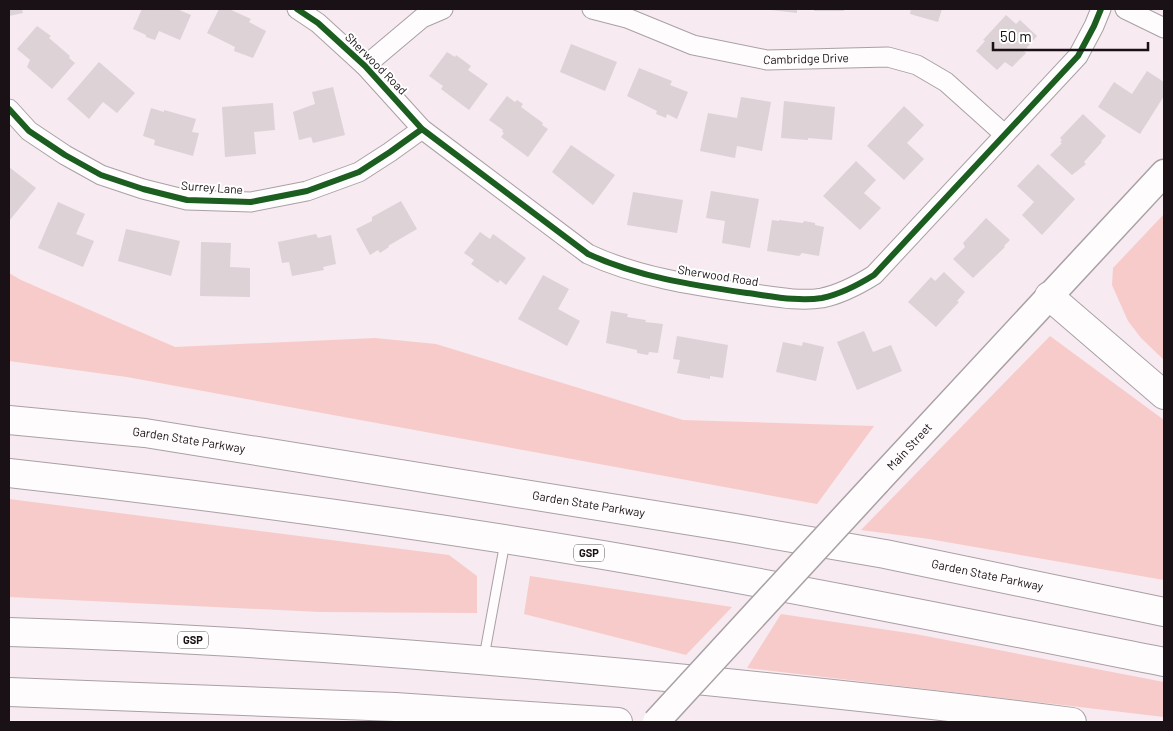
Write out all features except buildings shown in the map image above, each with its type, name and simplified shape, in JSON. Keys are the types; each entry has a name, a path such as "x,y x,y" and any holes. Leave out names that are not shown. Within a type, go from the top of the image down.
{"highway":[{"path":"1049,296 1164,395"},
{"path":"9,406 144,433"},
{"name":"Garden State Parkway","path":"9,420 144,433 813,541 1164,612"},
{"name":"GSP","path":"9,473 313,511 603,555 818,594 1164,662"},
{"name":"GSP","path":"9,632 264,644 484,660 867,697 1072,722"},
{"path":"9,692 395,707 618,722"}],"main road":[{"name":"Main Street","path":"656,722 1164,173"}],"street":[{"name":"Sherwood Road","path":"297,9 318,23 365,66 422,129 588,254 614,266 688,284 785,298 822,298 849,290 874,275 1078,56 1101,9"},
{"path":"365,66 422,18 443,9"},
{"name":"Cambridge Drive","path":"592,9 627,18 693,45 767,60 888,57 916,65 946,82 1004,134"},
{"path":"1125,9 1164,28"},
{"name":"Surrey Lane","path":"9,109 29,131 65,156 102,175 143,189 186,200 250,202 307,191 359,172 422,129"}],"lane":[{"path":"484,660 506,540"}],"shaded area":[{"path":"1164,214 1164,360 1141,338 1128,321 1112,285 1113,268"},
{"path":"9,273 21,280 175,347 375,338 436,344 683,420 874,426 817,504 127,377 9,361"},
{"path":"1050,336 1164,420 1164,580 929,539 861,530"},
{"path":"9,499 449,555 477,576 477,613 320,612 9,597"},
{"path":"530,576 732,607 686,655 524,614"},
{"path":"781,614 915,634 1164,682 1164,717 747,668"}],"cycle path":[{"path":"297,9 318,23 365,66 422,129 588,254 626,269 666,279 747,293 804,299 822,298 836,294 856,286 874,275 1078,56 1101,9"},
{"path":"9,109 29,131 65,155 101,175 143,189 187,200 251,202 307,191 359,172 422,129"}]}
